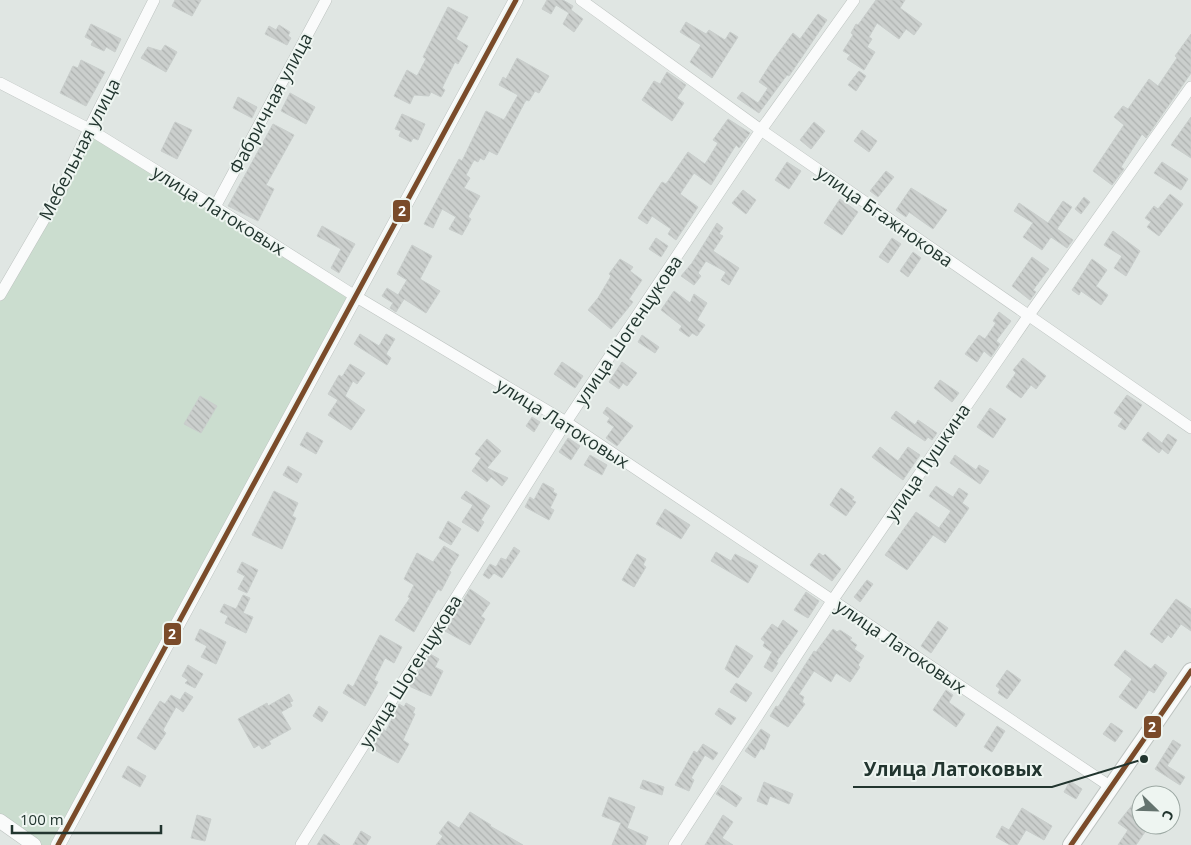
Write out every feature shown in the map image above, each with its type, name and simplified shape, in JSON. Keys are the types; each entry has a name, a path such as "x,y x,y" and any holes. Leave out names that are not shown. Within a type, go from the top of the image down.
{"main road":[{"path":"1071,845 1191,670"}],"street":[{"name":"Мебельная улица","path":"0,295 61,190 88,129 154,0"},
{"name":"Фабричная улица","path":"215,207 326,0"},
{"path":"58,845 516,0"},
{"name":"улица Бгажнокова","path":"581,0 761,130 1191,428"},
{"name":"улица Шогенцукова","path":"301,845 566,422 761,130 854,0"},
{"name":"улица Латоковых","path":"0,83 88,129 355,296 566,422 1110,787"},
{"name":"улица Пушкина","path":"674,845 832,601 1028,315 1191,87"},
{"path":"0,821 34,845"}],"green space":[{"path":"89,129 355,296 58,845 34,845 0,821 0,295"}],"building":[{"path":"175,0 201,0 192,16 172,6"},
{"path":"547,0 563,0 573,6 571,10 583,19 574,32 563,24 569,13 556,5 551,14 542,9"},
{"path":"876,0 905,0 900,8 922,24 914,35 906,29 899,39 877,23 869,37 872,39 867,47 875,52 864,70 847,59 850,55 843,51 853,35 851,33 856,24 858,25"},
{"path":"448,7 468,17 456,39 468,46 458,64 455,62 442,88 445,90 441,97 431,92 429,96 414,95 410,104 394,96 407,70 417,76 426,59 423,57"},
{"path":"818,14 827,20 789,76 787,75 759,113 737,98 742,92 758,103 768,88 759,82 771,63 793,33 800,39"},
{"path":"686,22 706,34 709,30 725,40 730,32 738,37 712,78 690,62 701,45 680,32"},
{"path":"91,24 121,39 115,52 106,47 104,51 91,45 93,41 85,37"},
{"path":"279,25 290,32 288,36 291,38 287,45 265,34 269,26 276,30"},
{"path":"1191,34 1191,73 1146,138 1142,134 1121,167 1124,169 1112,185 1093,171 1124,125 1114,117 1123,106 1128,109 1149,79 1158,86 1177,58 1175,56"},
{"path":"165,45 177,52 166,72 141,58 148,47 161,51"},
{"path":"517,58 549,76 539,93 535,91 529,101 526,100 497,155 489,151 484,160 480,158 478,162 474,160 466,175 470,178 464,188 480,196 468,217 471,219 462,235 449,229 456,217 442,209 433,228 424,224 459,159 462,161 486,111 504,120 518,95 499,85 503,77 506,79"},
{"path":"81,60 105,72 86,106 60,93 73,66 78,68"},
{"path":"859,71 866,76 856,91 848,85"},
{"path":"667,72 686,85 677,98 684,103 672,121 642,100 654,81 660,84"},
{"path":"290,93 315,107 306,124 281,111"},
{"path":"238,97 257,107 252,118 233,108"},
{"path":"402,114 425,124 418,140 413,138 411,142 399,136 401,131 395,129"},
{"path":"1191,117 1191,158 1171,145"},
{"path":"728,119 750,133 739,148 736,145 711,185 694,173 680,194 698,207 676,240 668,234 671,229 652,216 647,224 638,218 662,182 666,184 688,152 705,164 718,143 713,140"},
{"path":"175,122 192,130 177,159 161,151"},
{"path":"814,122 825,131 811,149 800,140"},
{"path":"273,124 294,135 266,185 274,189 258,221 228,206"},
{"path":"862,130 877,141 869,152 854,141"},
{"path":"787,162 801,171 789,189 775,180"},
{"path":"1162,162 1188,179 1181,190 1154,173"},
{"path":"886,171 894,177 878,197 870,191"},
{"path":"911,188 947,210 933,229 909,212 906,217 896,210"},
{"path":"743,190 756,200 746,214 732,203"},
{"path":"1170,194 1183,204 1159,236 1147,227 1151,222 1145,218 1154,206 1158,209"},
{"path":"1084,197 1090,202 1081,214 1075,209"},
{"path":"840,199 858,212 842,235 824,223"},
{"path":"1063,201 1072,207 1057,229 1073,240 1067,248 1051,237 1042,250 1023,237 1033,223 1014,211 1019,203 1048,223"},
{"path":"717,223 723,228 719,234 723,236 713,251 739,268 729,285 721,280 726,272 706,261 698,273 701,276 694,285 681,276 692,263"},
{"path":"322,226 355,244 339,273 331,268 341,249 317,236"},
{"path":"1113,231 1140,251 1126,276 1114,268 1122,256 1104,245"},
{"path":"656,238 668,246 661,257 649,249"},
{"path":"892,238 901,244 888,263 879,257"},
{"path":"412,245 432,256 420,279 440,291 426,313 404,299 396,312 390,308 393,303 382,296 387,288 398,295 407,280 397,274"},
{"path":"913,252 921,258 908,277 900,271"},
{"path":"1032,257 1049,269 1033,290 1036,292 1030,300 1012,286"},
{"path":"620,259 633,267 630,271 642,280 629,299 633,302 611,329 588,310 598,298 611,276 609,274"},
{"path":"1092,259 1107,270 1096,286 1108,295 1101,305 1081,291 1079,295 1072,290"},
{"path":"674,291 690,303 694,294 707,303 697,320 705,325 697,336 692,333 689,337 679,330 682,326 661,310"},
{"path":"999,312 1011,321 996,341 1000,344 991,357 984,351 977,362 965,354 979,335 985,339 996,323 993,321"},
{"path":"360,334 379,346 386,334 395,339 386,354 391,358 387,365 354,344"},
{"path":"642,335 659,347 655,353 638,342"},
{"path":"1023,358 1046,376 1036,389 1031,385 1021,398 1006,387 1016,373 1013,370"},
{"path":"562,362 583,376 575,388 554,374"},
{"path":"622,362 637,373 627,386 623,383 619,389 609,382"},
{"path":"350,364 365,373 357,384 353,381 345,396 365,410 351,430 328,415 338,400 328,394 339,375 342,377"},
{"path":"940,380 959,393 952,402 934,388"},
{"path":"1127,395 1142,405 1125,430 1118,426 1123,419 1114,413"},
{"path":"200,396 217,406 201,433 184,424"},
{"path":"607,407 633,426 617,446 606,438 614,427 607,422 610,418 603,413"},
{"path":"990,408 1006,419 993,438 977,427"},
{"path":"896,411 915,425 918,420 937,433 932,440 928,437 925,441 891,418"},
{"path":"532,417 540,422 534,432 526,426"},
{"path":"307,432 323,441 316,454 300,445"},
{"path":"1148,432 1162,443 1168,434 1177,440 1168,454 1162,449 1159,453 1142,440"},
{"path":"568,438 580,446 571,460 559,452"},
{"path":"487,439 501,451 487,468 508,478 502,486 491,477 487,482 472,471 481,458 475,454"},
{"path":"880,447 898,461 908,447 920,455 903,480 872,457"},
{"path":"590,455 607,465 602,475 584,465"},
{"path":"955,455 976,470 979,465 989,471 980,484 950,463"},
{"path":"288,466 302,474 297,483 283,475"},
{"path":"543,483 554,489 553,492 557,494 550,508 554,510 549,520 525,507 530,497 534,500"},
{"path":"936,486 953,497 959,488 968,494 962,503 969,508 945,543 933,535 907,570 885,555 916,512 939,528 951,511 929,496"},
{"path":"841,488 854,497 852,500 856,502 846,516 830,505"},
{"path":"274,491 298,503 292,516 296,518 282,549 252,535"},
{"path":"466,491 490,506 481,520 484,522 478,532 462,522 473,505 461,498"},
{"path":"665,509 690,525 681,539 656,524"},
{"path":"448,521 461,529 451,545 439,538"},
{"path":"444,546 459,555 449,571 451,572 441,591 438,589 414,632 395,620 410,598 408,597 414,585 404,579 417,553 433,562"},
{"path":"514,547 520,551 502,578 494,573 489,579 483,575 490,564 496,567 501,558 506,560"},
{"path":"716,552 731,561 735,554 758,566 748,583 711,561"},
{"path":"819,553 823,556 825,554 841,569 832,581 810,565"},
{"path":"637,554 646,559 643,565 646,567 634,587 622,580"},
{"path":"242,562 258,570 247,593 238,589 245,576 237,572"},
{"path":"867,580 873,584 860,602 854,597"},
{"path":"470,589 490,603 481,616 485,619 470,645 445,631"},
{"path":"806,592 819,601 808,618 794,610"},
{"path":"243,595 250,598 243,613 253,617 246,633 225,623 228,616 220,612 224,604 236,609"},
{"path":"1176,599 1191,609 1191,631 1181,624 1171,638 1168,635 1162,643 1150,634"},
{"path":"783,620 798,631 776,662 778,663 772,672 764,667 772,652 763,646 765,642 761,639 772,624 778,628"},
{"path":"938,621 948,628 931,653 921,646"},
{"path":"200,629 226,642 216,664 201,657 207,646 195,640"},
{"path":"833,629 837,632 840,630 852,638 850,640 857,645 854,649 864,656 858,665 860,667 850,682 836,673 831,682 814,671 799,694 804,697 802,702 805,704 788,727 770,716 776,706 778,707 814,651 816,652"},
{"path":"380,635 402,647 394,663 385,658 374,680 378,682 365,706 343,693 348,684 353,687"},
{"path":"736,645 753,656 738,678 725,669"},
{"path":"1125,650 1151,669 1155,664 1167,673 1154,693 1149,690 1136,709 1119,697 1132,679 1114,665"},
{"path":"430,654 439,659 435,667 443,671 431,696 409,686"},
{"path":"188,665 203,674 195,688 185,683 188,680 182,676"},
{"path":"1007,670 1021,680 1007,699 998,693 1000,689 996,686"},
{"path":"736,683 752,693 746,702 730,692"},
{"path":"946,690 953,695 949,702 965,714 956,727 933,710"},
{"path":"185,692 193,697 183,712 176,707 163,730 166,733 155,750 137,738 160,701 165,704 171,695 180,700"},
{"path":"289,694 293,701 290,702 292,706 281,712 291,729 269,741 271,744 262,749 259,745 254,748 238,719 267,703 268,706"},
{"path":"406,703 415,708 413,713 415,714 403,740 409,744 398,763 371,748 383,729 386,731 399,704 404,707"},
{"path":"319,706 328,712 322,722 313,716"},
{"path":"719,708 736,718 731,725 715,714"},
{"path":"1111,723 1123,731 1115,742 1103,734"},
{"path":"997,726 1005,731 992,752 984,747"},
{"path":"761,729 770,735 764,750 761,748 755,758 745,751"},
{"path":"1173,740 1181,745 1167,766 1185,777 1180,785 1155,769"},
{"path":"703,744 718,753 713,760 705,755 691,778 694,780 689,791 675,785 694,751 697,753"},
{"path":"128,766 146,776 140,787 122,777"},
{"path":"643,780 664,787 662,795 640,788"},
{"path":"1070,781 1082,789 1076,799 1064,792"},
{"path":"764,782 793,794 789,804 770,796 767,805 757,801"},
{"path":"722,785 742,798 736,807 716,794"},
{"path":"609,797 635,807 627,828 648,837 645,845 612,845 621,823 602,816"},
{"path":"1131,807 1131,835 1143,835 1136,845 1118,845 1128,830 1118,823"},
{"path":"1022,808 1052,826 1044,840 1026,830 1017,845 1010,845 996,837 1002,826 1009,830"},
{"path":"470,812 523,845 436,845 443,836 439,833 448,821 459,828"},
{"path":"197,815 211,819 205,841 191,838"},
{"path":"723,815 733,822 722,838 733,845 705,845"},
{"path":"361,831 371,837 366,845 353,845"},
{"path":"324,834 340,845 317,845"}],"transit line":[{"name":"2","path":"58,845 516,0"},
{"name":"2","path":"1071,845 1191,671"}],"place":[{"name":"Улица Латоковых","path":"1144,759"}]}
